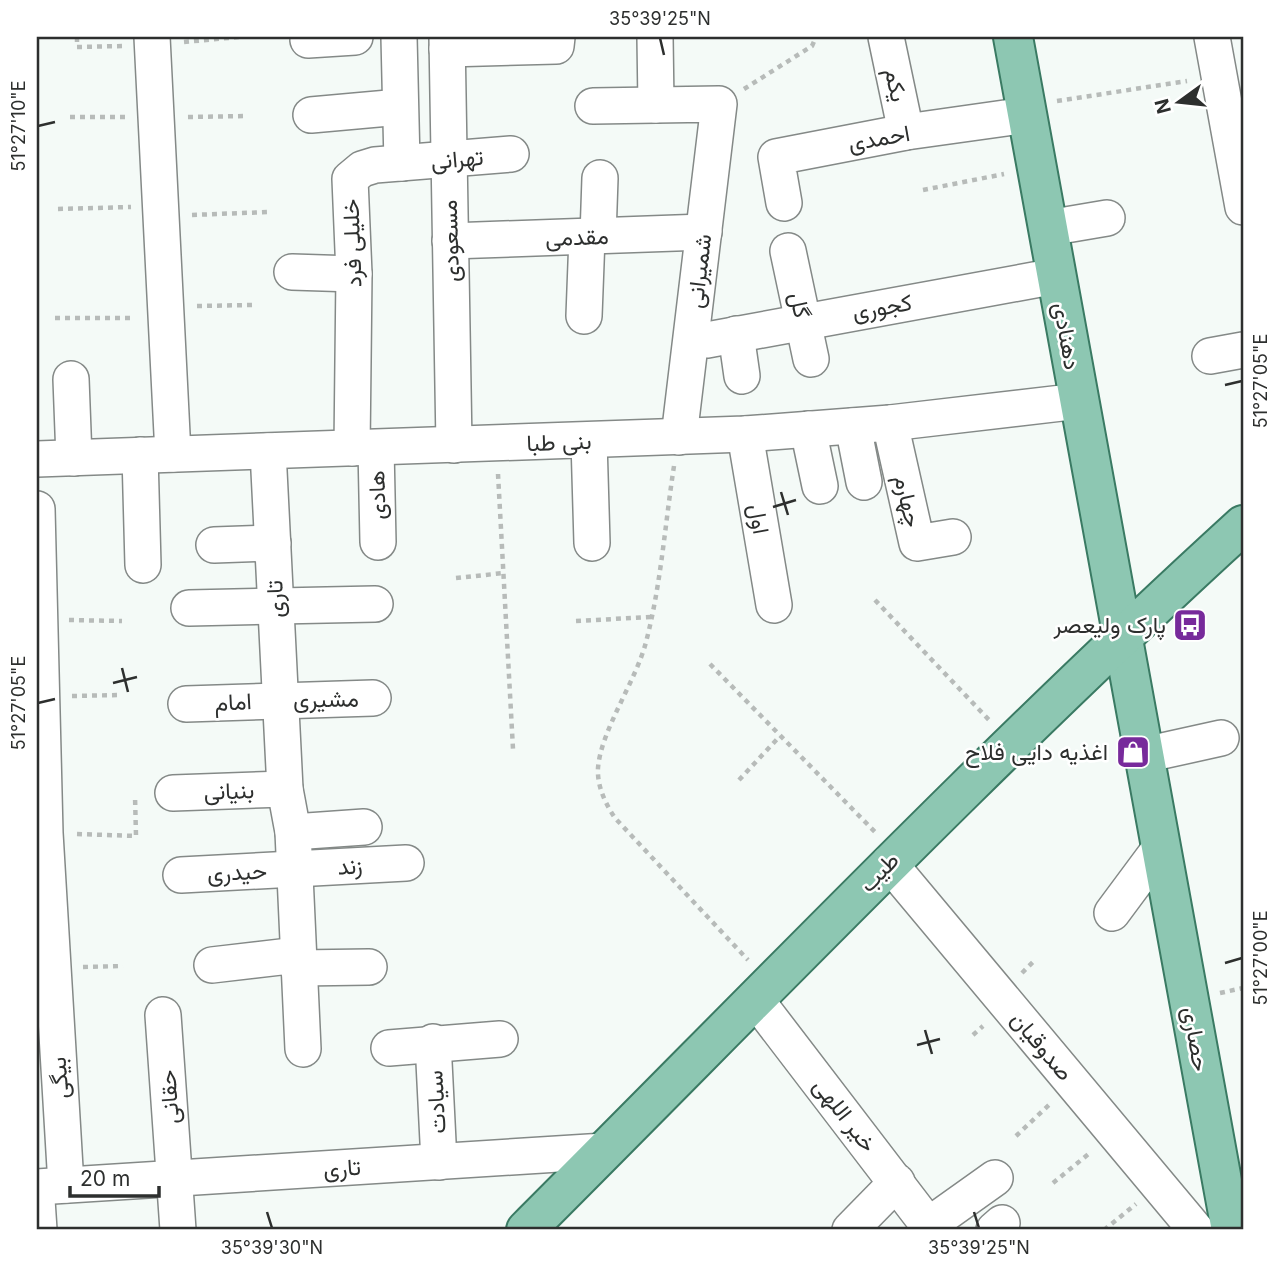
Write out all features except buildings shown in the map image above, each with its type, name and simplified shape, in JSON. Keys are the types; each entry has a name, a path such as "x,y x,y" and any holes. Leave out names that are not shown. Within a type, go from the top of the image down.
{"main road":[{"name":"دهنادی","path":"1013,37 1122,635"},
{"name":"طیب","path":"526,1230 764,992 893,858 1122,635 1243,525"},
{"name":"حصاری","path":"1122,635 1231,1230"}],"street":[{"path":"308,40 355,37"},
{"path":"399,37 402,163"},
{"path":"447,43 556,46 557,37"},
{"path":"655,37 656,105"},
{"name":"یکم","path":"886,37 906,132"},
{"path":"1212,37 1243,206"},
{"path":"143,565 157,455 166,312 152,41"},
{"name":"مسعودی","path":"447,43 454,445"},
{"path":"593,106 719,104"},
{"name":"شمیرانی","path":"679,437 719,104"},
{"path":"311,116 400,107"},
{"name":"احمدی","path":"784,203 776,157 1026,111"},
{"name":"تهرانی","path":"402,163 511,154"},
{"name":"خلیلی فرد","path":"364,448 351,179 362,169 402,163"},
{"path":"584,316 600,178"},
{"path":"1048,228 1107,218"},
{"name":"مقدمی","path":"450,242 704,232"},
{"name":"گل","path":"788,251 811,359"},
{"path":"292,272 354,274"},
{"name":"کجوری","path":"742,376 721,337 804,322 868,326 1056,275"},
{"path":"71,379 74,458"},
{"name":"بنی طبا","path":"37,459 745,434 890,424 1079,401"},
{"name":"چهارم","path":"890,424 917,542 953,537"},
{"path":"853,426 864,482"},
{"path":"808,429 820,486"},
{"name":"اول","path":"745,434 774,605"},
{"path":"589,441 592,543"},
{"name":"هادی","path":"364,448 378,542"},
{"name":"تاری","path":"268,451 285,789 293,832 303,1049"},
{"name":"بیگی","path":"37,509 46,1191 39,1230"},
{"path":"214,545 273,543"},
{"path":"189,608 375,604"},
{"name":"مشیری","path":"280,700 373,698"},
{"name":"امام","path":"186,704 280,700"},
{"path":"1144,755 1221,738"},
{"name":"بنیانی","path":"173,793 285,789"},
{"path":"293,832 364,827"},
{"path":"1112,913 1161,847"},
{"name":"صدوقیان","path":"893,858 1073,1083 1196,1230"},
{"name":"زند","path":"293,869 406,863"},
{"name":"حیدری","path":"181,875 293,869"},
{"path":"212,965 298,961 369,967"},
{"name":"خیر اللهی","path":"764,992 930,1228"},
{"name":"حقانی","path":"163,1016 175,1179"},
{"path":"389,1048 433,1042 500,1040"},
{"name":"سیادت","path":"433,1042 439,1162"},
{"name":"تاری","path":"46,1191 175,1179 605,1151"},
{"path":"930,1228 995,1178"},
{"path":"175,1179 178,1230"},
{"path":"850,1230 897,1182"}],"path":[{"path":"77,37 77,47 239,37"},
{"path":"719,104 812,46 816,37"},
{"path":"1026,111 1219,77"},
{"path":"70,117 247,116"},
{"path":"923,190 1037,168"},
{"path":"58,209 268,212"},
{"path":"55,318 252,305"},
{"path":"679,437 646,643 598,767 604,802 615,817 764,992"},
{"path":"496,444 513,749"},
{"path":"456,578 504,573"},
{"path":"875,600 1012,743"},
{"path":"576,621 651,617"},
{"path":"39,619 122,621"},
{"path":"710,664 893,858"},
{"path":"40,696 120,695"},
{"path":"739,780 780,736"},
{"path":"41,833 136,836 135,796"},
{"path":"1016,1136 1073,1083"},
{"path":"1053,1182 1115,1133"}],"place":[{"name":"پارک ولیعصر","path":"1190,625"},
{"name":"اغذیه دایی فلاح","path":"1133,752"}]}
